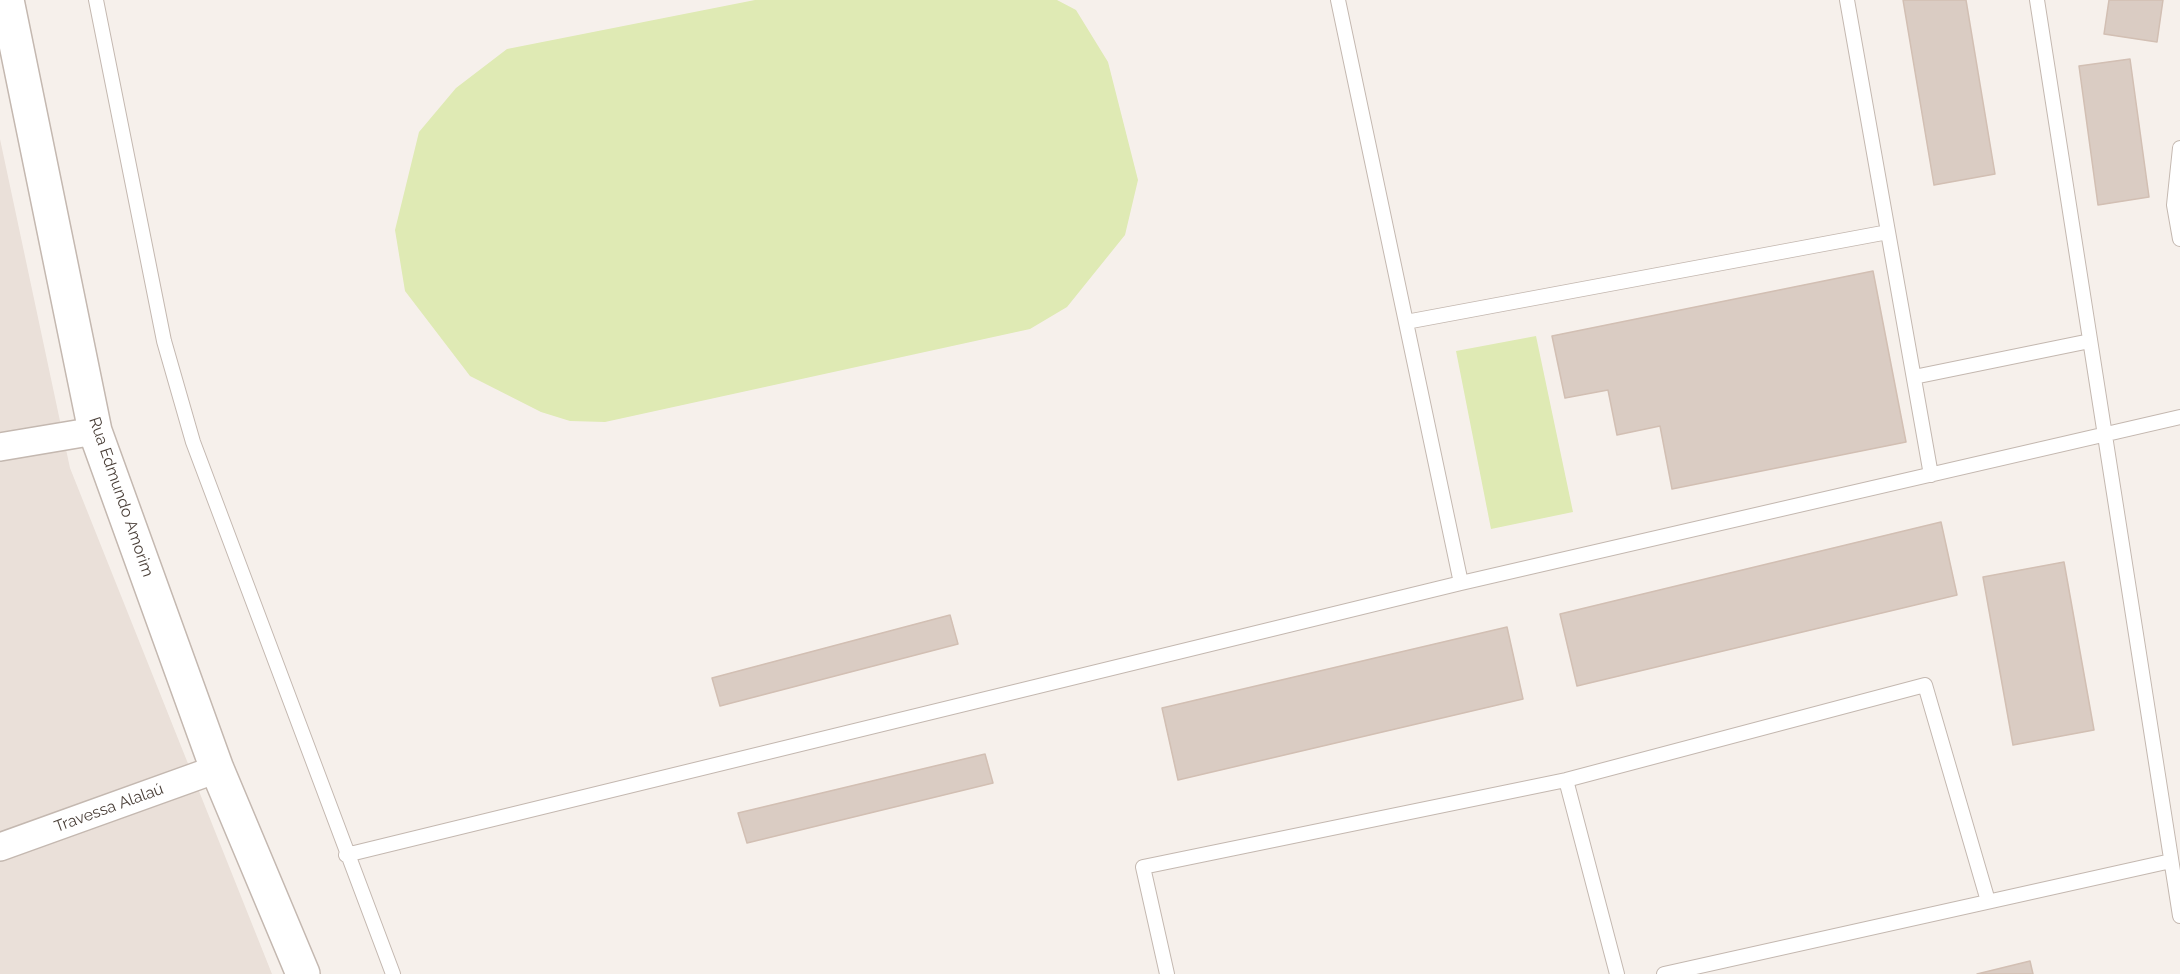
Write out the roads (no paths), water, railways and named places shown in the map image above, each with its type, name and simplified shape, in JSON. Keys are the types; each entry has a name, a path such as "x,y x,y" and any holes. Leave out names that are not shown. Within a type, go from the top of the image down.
{"street":[{"name":"Rua Edmundo Amorim","path":"7,0 95,431 217,769 303,974"},
{"path":"0,447 95,431"},
{"name":"Travessa Alalaú","path":"0,847 217,769"}],"lane":[{"path":"96,0 164,341 190,431 346,855 393,974"},
{"path":"1338,0 1461,583"},
{"path":"1847,0 1931,475"},
{"path":"2037,0 2180,916"},
{"path":"2180,148 2174,205 2180,239"},
{"path":"1406,322 1888,232"},
{"path":"1914,377 2090,341"},
{"path":"346,855 1461,583 2180,417"},
{"path":"1167,974 1143,867 1566,780 1926,685 1988,901"},
{"path":"1566,780 1617,974"},
{"path":"1664,974 2171,861"}]}
